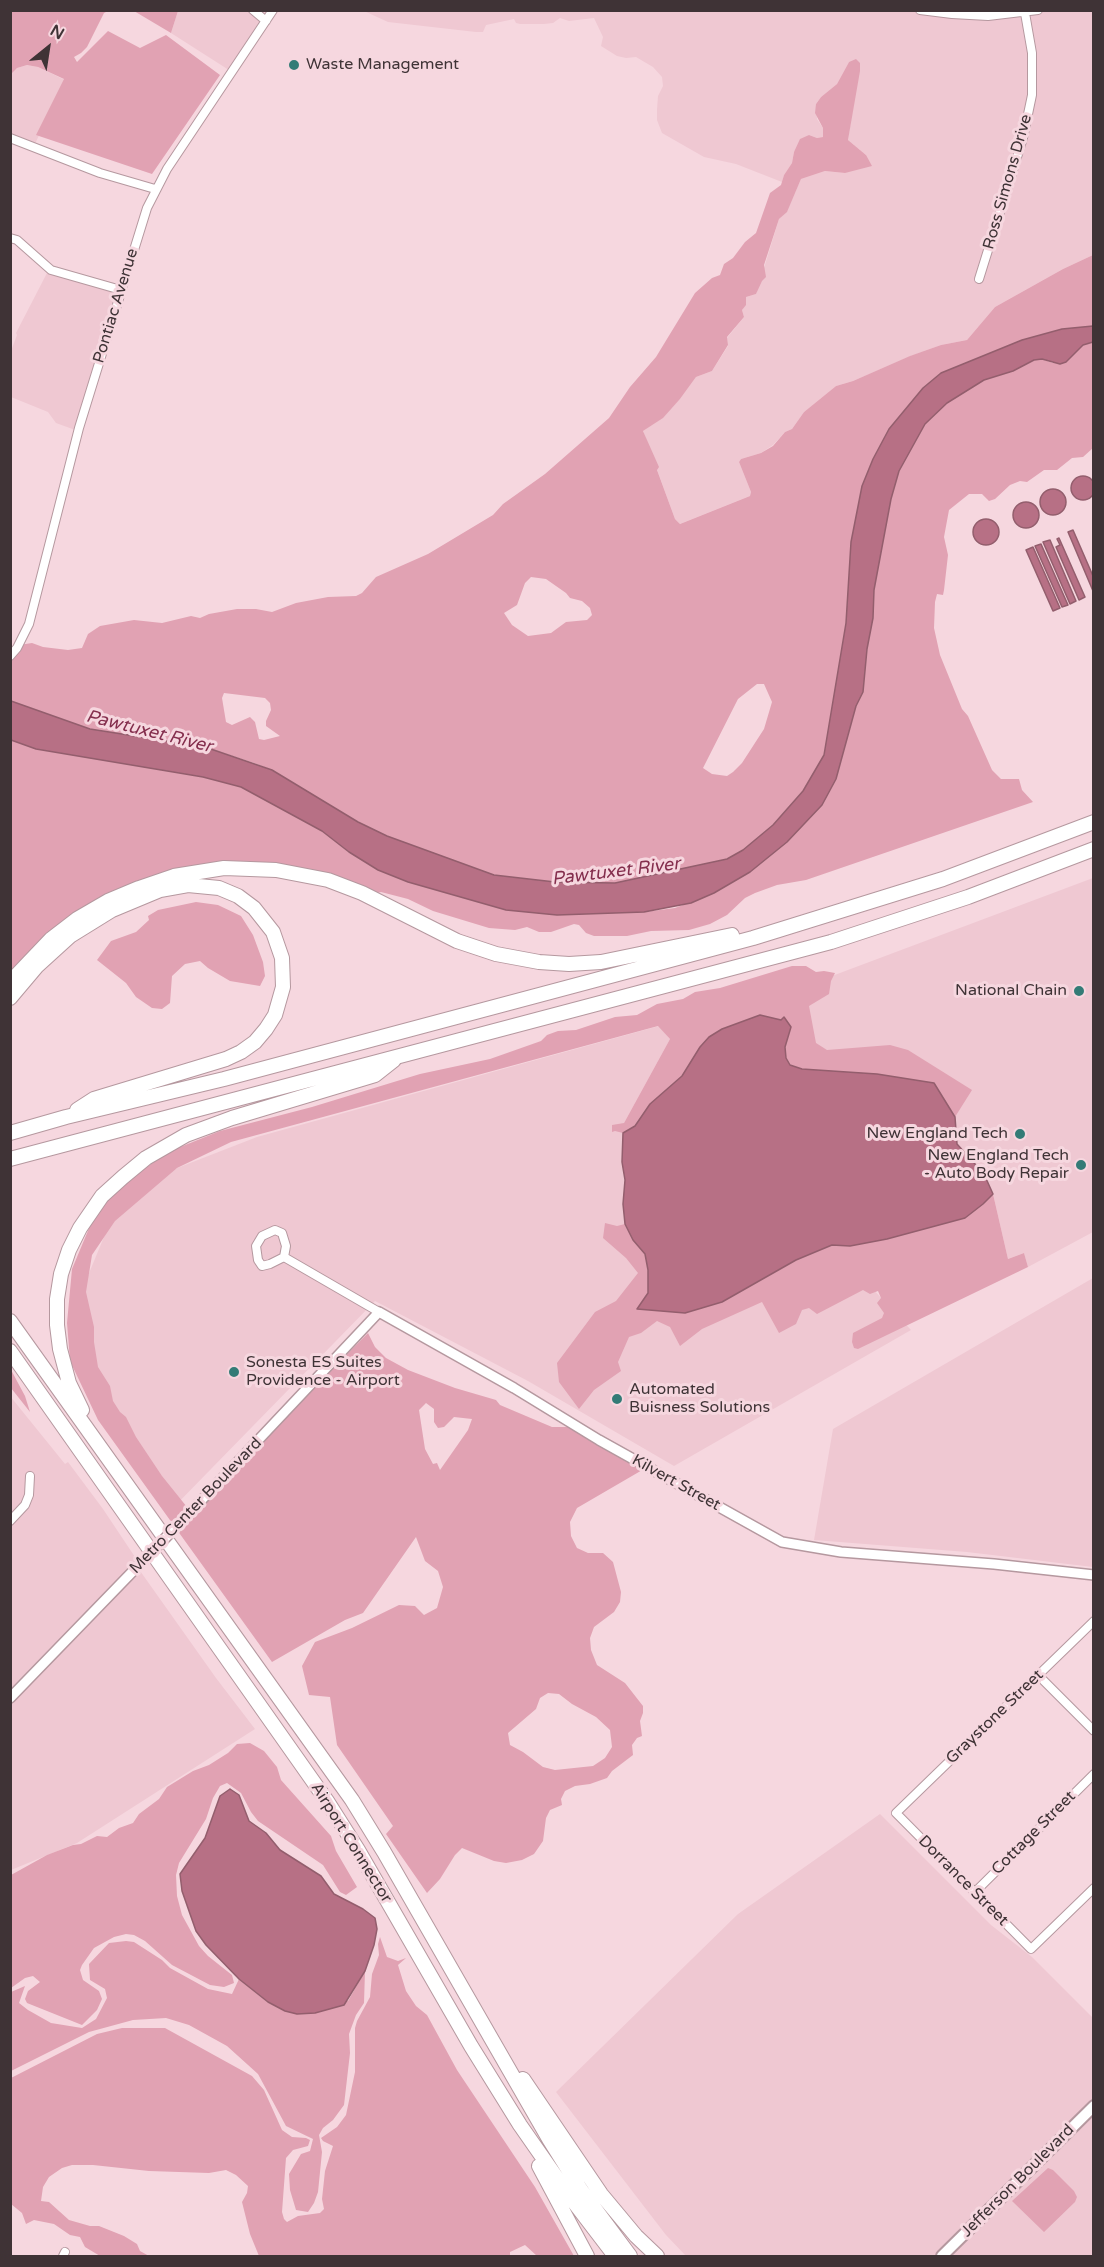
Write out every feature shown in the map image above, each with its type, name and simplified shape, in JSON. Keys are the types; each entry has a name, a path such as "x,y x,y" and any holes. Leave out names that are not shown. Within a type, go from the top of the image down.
{"highway":[{"path":"10,1133 631,972 820,918 953,875 1094,822"},
{"path":"10,1160 831,942 968,897 1094,849"},
{"path":"10,982 51,939 77,919 108,901 174,876 224,868 284,871 328,880 362,893 445,936 468,945 511,957 554,963 615,959 820,918"},
{"path":"10,998 47,956 84,927 128,902 179,886 208,886 238,896 261,915 277,940 284,968 281,997 270,1023 255,1042 226,1059 94,1099 66,1117"},
{"path":"119,1471 74,1395 62,1360 58,1337 57,1312 62,1274 72,1244 86,1218 102,1196 123,1177 146,1158 173,1141 216,1123 375,1075 399,1056"},
{"path":"10,1321 119,1471"},
{"path":"10,1351 71,1440"},
{"path":"10,1365 71,1440"},
{"name":"Airport Connector","path":"71,1440 338,1818 503,2098 559,2182 615,2256"},
{"name":"Airport Connector","path":"119,1471 352,1800 564,2164 630,2256"},
{"path":"489,2034 542,2103 601,2194 636,2236 657,2256"},
{"path":"503,2098 587,2256"}],"main road":[{"name":"Jefferson Boulevard","path":"942,2256 1094,2106"}],"street":[{"path":"253,10 266,21"},
{"name":"Pontiac Avenue","path":"10,656 17,648 29,624 79,429 147,208 155,189 273,10"},
{"path":"920,10 970,15 1025,13 1038,10"},
{"name":"Ross Simons Drive","path":"980,279 1023,138 1030,105 1033,75 1025,13"},
{"path":"10,138 100,173 155,189"},
{"path":"10,238 17,240 51,270 121,290"},
{"path":"275,1230 282,1233 286,1246 284,1257 262,1266 258,1260 256,1246 262,1236 275,1230"},
{"name":"Kilvert Street","path":"284,1257 507,1384 610,1447 786,1543 841,1552 994,1564 1094,1575"},
{"name":"Metro Center Boulevard","path":"10,1698 180,1523 379,1312"},
{"path":"10,1521 25,1505 29,1495 30,1476"},
{"name":"Graystone Street","path":"896,1813 1094,1621"},
{"path":"1038,1675 1094,1731"},
{"name":"Cottage Street","path":"974,1893 1094,1774"},
{"name":"Dorrance Street","path":"896,1813 1031,1949 1094,1888"}],"shaded area":[{"path":"178,10 171,33 134,11"},
{"path":"11,11 108,11 104,13 87,47 74,57 77,62 108,31 140,48 166,35 220,75 152,174 36,135 64,79 38,67 27,65 17,68 11,74"},
{"path":"178,11 274,11 232,72 171,33"},
{"path":"364,11 1093,11 1093,255 995,307 967,340 941,345 836,386 804,412 792,429 785,432 773,445 761,453 741,459 739,462 751,492 750,496 680,524 675,519 643,431 662,418 696,377 712,371 728,346 727,338 744,317 742,310 746,297 756,294 779,219 787,211 801,179 825,171 845,173 866,155 848,140 859,66 849,62 837,84 816,104 817,119 823,128 823,137 817,138 809,135 794,152 792,163 782,182 736,164 704,157 662,133 657,120 657,110 658,96 663,86 662,77 653,67 636,57 617,56 601,46 603,37 594,18 569,21 560,18 553,23 544,24 520,24 514,19 486,25 483,32 476,32 388,22"},
{"path":"856,59 860,63 860,71 848,140 866,155 872,166 845,173 825,171 801,179 787,212 779,219 764,265 766,277 756,294 746,297 746,305 742,310 744,317 727,337 728,345 712,371 696,377 663,418 643,431 659,467 657,470 675,519 680,524 750,496 751,492 739,462 741,459 761,453 773,446 785,432 792,429 804,412 836,386 941,345 967,340 995,307 1093,255 1093,326 1062,329 1022,340 941,373 923,388 889,429 862,486 851,542 846,623 824,756 803,791 773,825 743,850 727,859 615,883 555,882 494,875 387,836 358,822 272,770 254,763 205,747 90,729 11,701 10,656 19,645 32,643 43,647 68,650 82,648 88,634 100,626 134,620 162,623 191,616 200,618 237,609 272,612 296,603 328,597 356,596 362,593 376,577 428,554 493,515 503,504 545,474 609,418 630,387 656,357 695,293 712,278 720,275 724,264 733,258 745,242 756,233 770,193 781,185 800,139 809,135 817,138 823,137 823,128 815,113 816,104 837,84 849,62","holes":["531,577 546,579 570,598 582,601 590,608 592,615 587,620 566,622 551,633 528,636 512,625 504,613 517,605 525,583","757,684 764,684 772,702 764,729 742,763 733,772 727,776 712,774 703,768 738,699","224,693 265,698 270,703 271,710 266,726 280,736 259,739 255,722 250,717 232,725 226,722 222,698"]},
{"path":"27,65 38,67 65,80 34,146 11,138 10,74 17,68"},
{"path":"47,273 119,293 78,431 56,423 48,412 11,397 11,351 16,333"},
{"path":"1093,326 1093,342 1083,345 1066,362 1060,364 1042,359 1034,360 1013,371 984,380 947,403 925,424 899,471 891,499 874,590 873,618 863,692 856,706 836,779 822,805 787,842 750,872 714,893 691,903 644,912 557,915 506,910 408,882 378,870 349,852 322,831 241,787 203,777 36,749 11,740 11,701 90,729 205,747 272,770 358,822 387,836 494,875 555,882 615,883 727,859 743,850 773,825 803,791 824,755 846,623 851,542 862,486 889,429 923,388 941,373 1022,340 1062,329"},
{"path":"1093,342 1093,448 1083,457 1072,458 1057,470 1044,470 1027,482 1020,481 1010,485 995,499 989,501 982,494 969,494 949,510 944,537 948,555 944,590 943,595 937,594 935,602 934,628 940,655 962,709 968,716 992,770 1001,779 1019,779 1022,790 1033,802 806,880 777,885 755,893 745,898 727,915 710,924 689,930 651,931 627,936 594,936 574,924 551,932 539,932 527,927 515,930 489,928 433,911 408,899 377,893 311,871 192,867 11,975 11,740 36,749 203,777 241,787 322,831 349,852 378,870 644,912 675,908 714,893 836,779 856,706 863,692 873,618 874,590 891,499 899,471 925,424 947,403 984,380 1013,371 1034,360 1042,359 1053,363 1066,362 1083,345"},
{"path":"1083,476 1092,479 1095,488 1092,497 1083,500 1074,497 1071,488 1074,479"},
{"path":"1053,489 1062,493 1066,502 1062,511 1053,515 1044,511 1040,502 1044,493"},
{"path":"1026,502 1035,506 1039,515 1035,524 1026,528 1017,524 1013,515 1017,506"},
{"path":"986,519 995,523 999,532 995,541 986,545 977,541 973,532 977,523"},
{"path":"1073,530 1093,576 1093,591 1068,532"},
{"path":"1059,538 1085,597 1079,600 1056,547 1060,545 1057,539"},
{"path":"1050,540 1076,601 1070,604 1043,542"},
{"path":"1041,544 1068,605 1062,607 1035,546"},
{"path":"1033,547 1060,608 1053,611 1026,550"},
{"path":"1093,878 1093,1232 1028,1267 1024,1253 1008,1259 993,1194 984,1174 957,1144 955,1117 934,1083 877,1074 830,1070 784,994"},
{"path":"196,902 218,905 241,916 253,935 263,962 265,976 260,986 230,981 200,961 185,964 172,976 170,1003 162,1009 152,1008 136,997 126,983 97,960 111,941 136,932 149,920 148,916 158,910"},
{"path":"792,966 806,966 816,972 835,973 829,994 809,1006 816,1043 827,1050 890,1045 908,1050 972,1090 955,1117 933,1083 877,1074 802,1069 650,1104 636,1126 623,1133 612,1132 612,1125 624,1123 670,1039 658,1026 231,1142 177,1168 115,1221 92,1255 86,1292 94,1327 98,1367 110,1386 113,1401 126,1417 136,1437 162,1476 191,1512 368,1333 375,1347 386,1358 408,1370 455,1388 496,1400 500,1405 552,1427 572,1425 644,1469 577,1508 570,1522 571,1536 577,1548 588,1553 603,1553 613,1562 621,1592 620,1602 614,1612 594,1627 590,1638 591,1650 597,1665 625,1683 643,1706 640,1721 642,1736 637,1738 632,1745 633,1755 612,1771 607,1778 575,1786 565,1791 561,1799 562,1805 550,1810 546,1818 543,1841 534,1854 522,1860 506,1863 494,1861 462,1848 427,1893 386,1834 393,1826 337,1745 330,1697 309,1695 302,1666 315,1642 352,1628 399,1605 415,1606 424,1615 437,1608 443,1587 438,1571 425,1561 416,1537 363,1613 345,1620 272,1662 98,1420 70,1361 67,1323 72,1269 95,1214 128,1178 168,1152 220,1131 312,1107 420,1074 490,1059 541,1041 547,1035 558,1031 576,1030 615,1017 637,1015 657,1004 683,999 695,992 720,988","holes":["426,1403 434,1409 434,1422 438,1428 444,1427 454,1417 472,1419 468,1430 440,1470 437,1463 433,1464 425,1449 419,1410","548,1693 559,1694 596,1717 610,1730 612,1747 605,1758 593,1766 555,1770 543,1767 510,1745 508,1733 536,1709 540,1698"]},
{"path":"760,1015 781,1020 784,1017 791,1027 785,1047 786,1058 790,1065 802,1069 877,1074 934,1083 955,1117 957,1144 984,1174 993,1194 965,1218 887,1239 850,1246 832,1245 796,1260 722,1302 685,1313 637,1309 648,1293 648,1270 645,1254 633,1240 625,1224 623,1133 635,1126 650,1104 682,1076 709,1037 722,1029"},
{"path":"659,1026 670,1039 624,1123 623,1204 625,1224 633,1240 832,1245 911,1330 674,1466 528,1381 375,1301 170,1511 112,1436 80,1295 111,1220 167,1172 257,1137"},
{"path":"993,1194 1008,1259 1024,1253 1028,1267 858,1349 854,1348 852,1342 853,1333 882,1318 884,1313 877,1303 881,1298 878,1291 870,1294 863,1290 817,1314 809,1308 802,1310 796,1324 779,1333 762,1302 702,1329 680,1346 670,1327 657,1321 641,1333 629,1337 618,1362 621,1371 594,1390 579,1409 559,1382 557,1363 595,1312 616,1301 638,1273 626,1258 603,1238 605,1223 617,1226 625,1224 633,1240 645,1254 648,1293 637,1309 659,1311 722,1302 796,1260 832,1245 850,1246 983,1204"},
{"path":"1093,1278 1093,1567 967,1552 814,1540 833,1429"},
{"path":"10,1368 25,1396 30,1412 11,1388"},
{"path":"10,1396 65,1464 68,1462 103,1509 139,1563 138,1568 255,1729 77,1843 11,1870"},
{"path":"250,1743 264,1751 277,1767 281,1780 331,1836 336,1851 357,1887 346,1895 340,1892 323,1865 258,1821 241,1793 227,1783 220,1786 213,1798 206,1819 179,1863 176,1875 177,1896 182,1915 199,1946 232,1975 234,1983 224,1987 210,1985 172,1965 145,1941 134,1935 126,1934 114,1937 94,1948 82,1965 80,1970 83,1980 99,1991 102,1999 97,2010 82,2025 27,2003 25,1999 28,1991 40,1982 33,1976 25,1978 11,1988 11,1875 47,1855 97,1836 107,1837 119,1828 133,1823 139,1814 159,1799 167,1787 193,1771 209,1765 228,1753 237,1744"},
{"path":"230,1789 239,1795 249,1821 266,1833 280,1850 321,1876 334,1894 375,1918 377,1929 374,1945 365,1971 344,2005 315,2013 297,2014 285,2011 268,2002 239,1979 206,1945 196,1931 182,1891 180,1874 205,1838 220,1796"},
{"path":"880,1814 991,1925 1032,1957 1093,2018 1093,2256 686,2256 666,2235 556,2092 738,1914"},
{"path":"380,1937 387,1957 398,1961 406,1958 398,1965 406,1991 416,2006 427,2015 457,2070 535,2187 574,2256 537,2256 525,2245 510,2252 510,2256 259,2256 250,2234 242,2202 248,2186 236,2175 226,2170 209,2173 72,2165 62,2168 49,2177 43,2187 41,2201 49,2202 69,2220 99,2226 124,2236 137,2244 140,2251 149,2256 100,2256 85,2247 80,2237 70,2235 54,2224 34,2220 26,2224 22,2213 11,2204 11,2078 97,2034 122,2028 165,2028 252,2076 264,2090 282,2130 292,2137 310,2140 308,2146 293,2150 286,2158 282,2212 284,2219 287,2222 298,2216 320,2213 324,2209 322,2199 325,2171 333,2146 321,2138 337,2127 346,2115 355,2072 355,2028 370,1997 372,1974 379,1955"},
{"path":"134,1942 162,1960 170,1968 208,1989 232,1994 239,1979 268,2002 348,2001 365,1971 364,2003 356,2015 349,2034 350,2053 344,2105 319,2135 322,2152 318,2192 308,2212 296,2210 290,2190 289,2174 301,2154 310,2151 313,2139 286,2126 258,2074 227,2046 189,2025 166,2018 133,2020 89,2032 11,2071 11,1992 25,1986 19,2003 28,2010 51,2023 82,2028 96,2019 107,1998 105,1989 90,1980 89,1964 109,1943"},
{"path":"1048,2168 1053,2170 1074,2191 1077,2197 1075,2202 1044,2232 1012,2201"}],"place":[{"name":"Waste Management","path":"294,65"},
{"name":"National Chain","path":"1079,991"},
{"name":"New England Tech","path":"1020,1134"},
{"name":"New England Tech - Auto Body Repair","path":"1081,1165"},
{"name":"Sonesta ES Suites Providence - Airport","path":"234,1372"},
{"name":"Automated Buisness Solutions","path":"617,1399"}],"water label":[{"name":"Pawtuxet River","path":"149,732"},
{"name":"Pawtuxet River","path":"616,872"}]}
